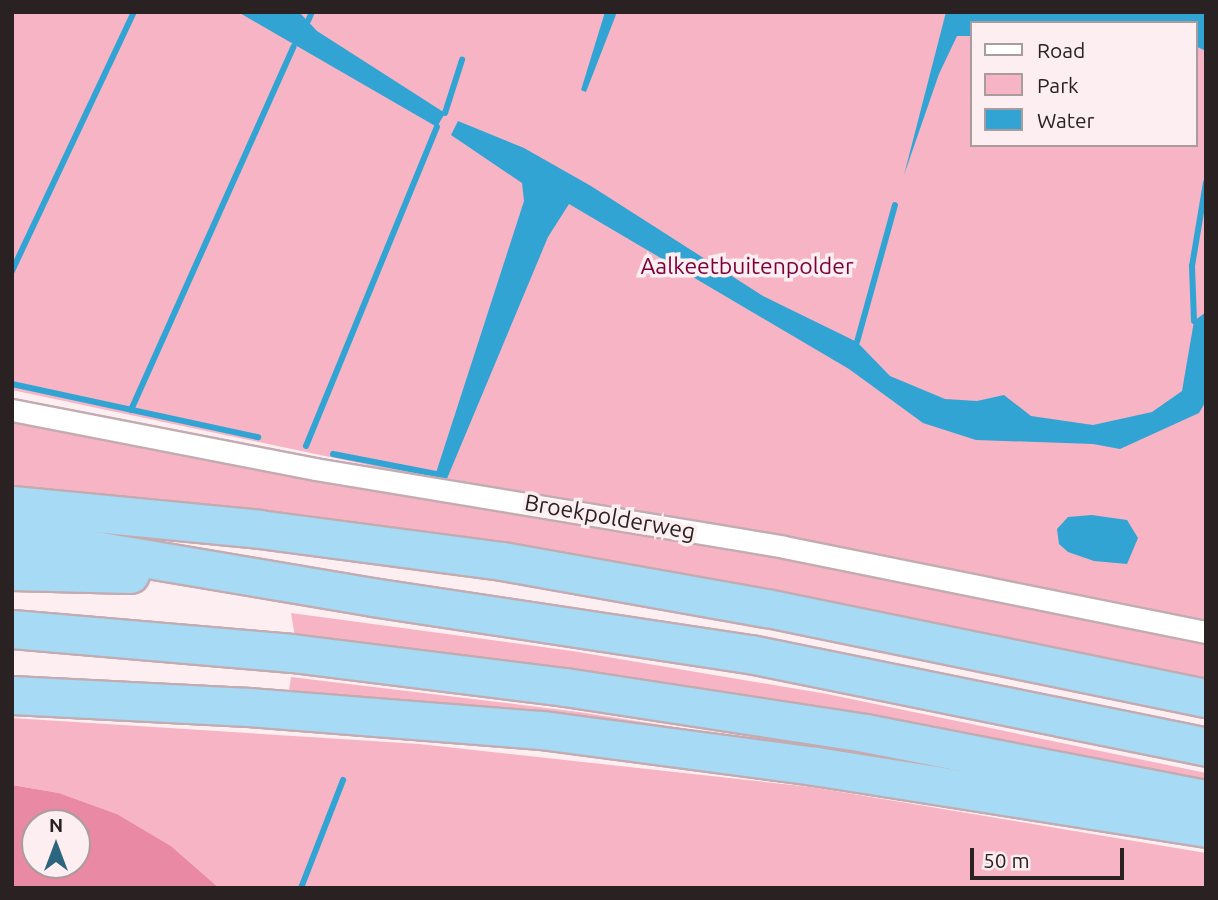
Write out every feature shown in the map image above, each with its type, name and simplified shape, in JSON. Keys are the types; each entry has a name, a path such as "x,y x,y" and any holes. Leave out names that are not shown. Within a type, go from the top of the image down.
{"highway":[{"path":"12,505 259,530 502,561 948,643 1206,698"},
{"path":"12,536 250,578 750,654 1206,747"},
{"path":"12,571 250,578"},
{"path":"12,629 292,653 565,687 878,736 1206,799"},
{"path":"12,695 290,709 542,730 894,777 1206,828"}],"street":[{"name":"Broekpolderweg","path":"12,410 315,469 784,547 1206,632"}],"green space":[{"name":"Aalkeetbuitenpolder","path":"12,12 1206,12 1206,623 785,537 446,481 440,463 434,479 12,390"},
{"path":"12,420 402,493 781,556 1206,643 1206,679 589,558 295,515 12,486"},
{"path":"291,613 572,651 827,694 1206,773 1206,783 295,637"},
{"path":"291,677 579,712 853,755 288,697"},
{"path":"12,718 419,744 811,787 1206,853 1206,888 219,888 171,846 117,814 59,793 12,785"}],"shaded area":[{"path":"12,785 59,793 117,814 171,846 219,888 12,888"}],"water":[{"path":"238,12 299,12 317,31 445,113 437,127"},
{"path":"605,12 617,12 586,92 581,90"},
{"path":"946,12 1206,12 1206,51 1197,47 1197,21 970,21 970,36 957,36 939,74 904,175"},
{"path":"458,121 524,148 591,186 763,296 857,342 890,376 945,399 977,401 1004,395 1031,416 1093,425 1152,412 1182,391 1194,321 1206,312 1206,401 1199,413 1120,449 1093,444 976,440 923,423 849,369 569,204 548,237 446,481 434,479 524,201 522,183 451,135"},
{"path":"1092,515 1127,520 1138,538 1127,564 1094,561 1068,552 1059,544 1057,529 1068,517"}],"waterway":[{"path":"12,271 134,12"},
{"path":"308,21 312,12"},
{"path":"131,410 293,47"},
{"path":"445,113 462,60"},
{"path":"306,446 437,127"},
{"path":"1194,321 1192,266 1206,182"},
{"path":"857,342 895,205"},
{"path":"12,384 258,437"},
{"path":"333,454 436,474"},
{"path":"301,888 343,780"}]}
